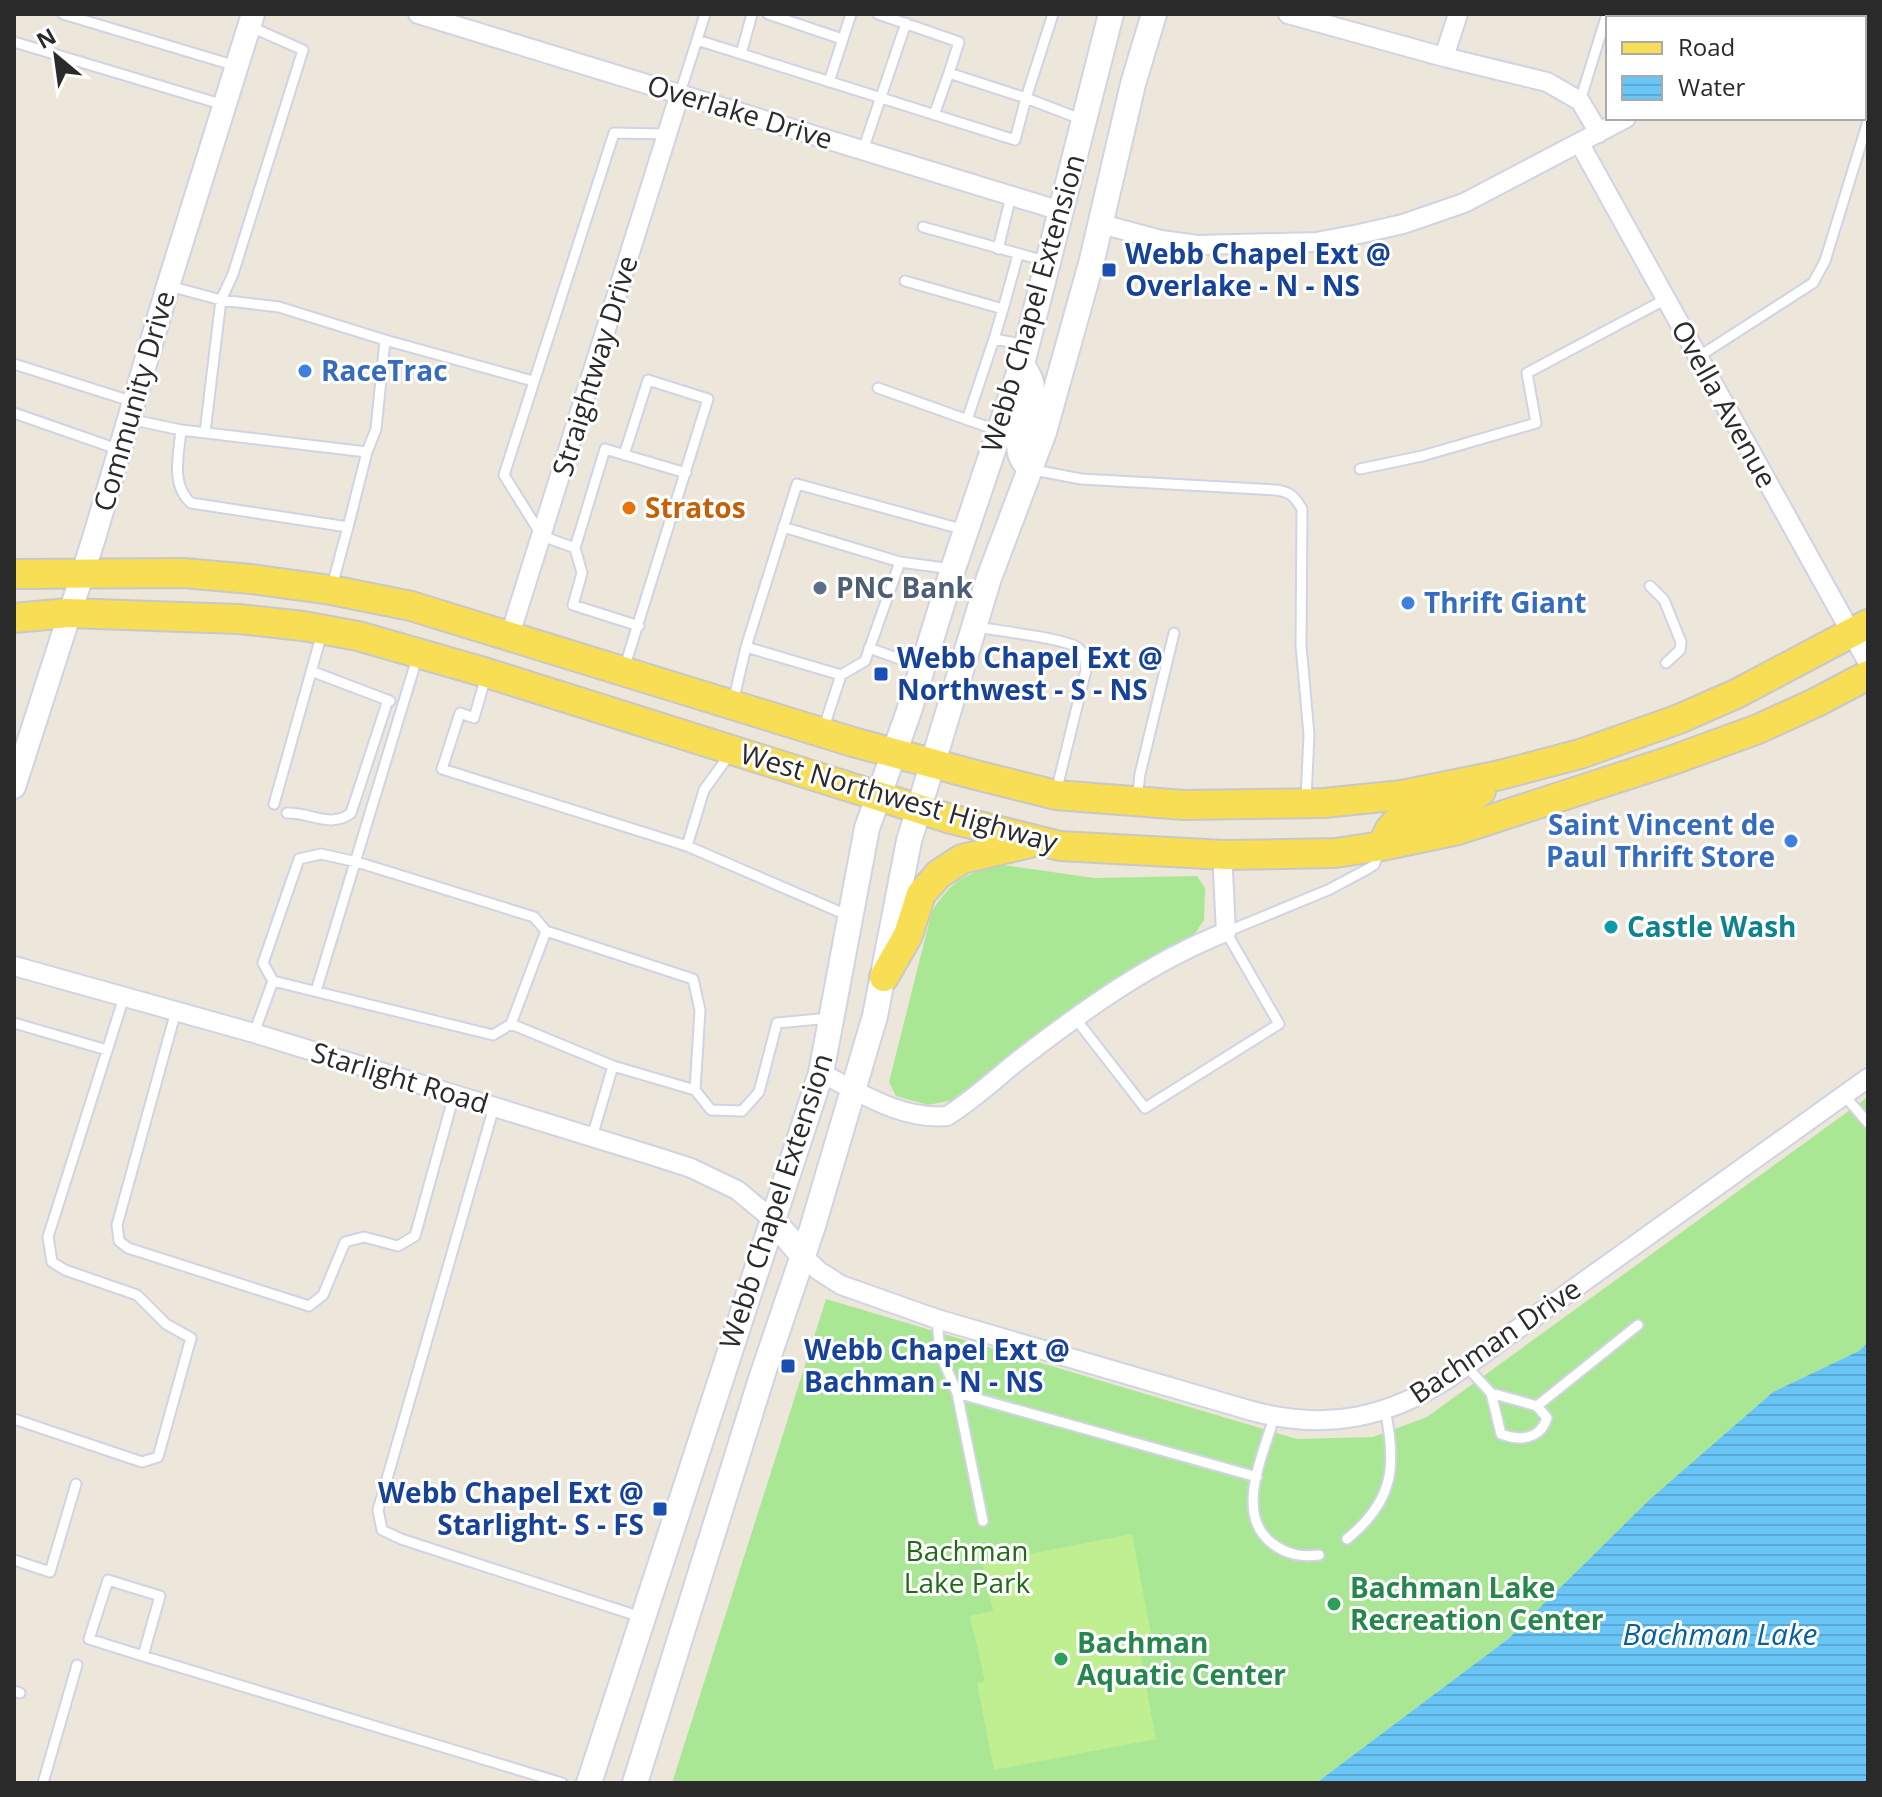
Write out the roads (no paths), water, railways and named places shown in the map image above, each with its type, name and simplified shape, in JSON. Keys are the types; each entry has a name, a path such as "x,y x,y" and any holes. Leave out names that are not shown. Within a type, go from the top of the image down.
{"main road":[{"name":"Webb Chapel Extension","path":"589,1783 821,1073 867,828 895,753 1024,354 1111,14"},
{"name":"Webb Chapel Extension","path":"635,1783 762,1376 803,1256 875,1016 907,848 974,627 1044,432 1101,224 1133,84 1154,14"},
{"path":"1061,211 1101,224"},
{"path":"1024,354 1032,384 1018,447 1024,464 1031,469"},
{"name":"West Northwest Highway","path":"14,574 183,573 331,590 411,606 822,733 1056,795 1137,803 1234,806 1306,804 1402,795 1500,775 1600,748 1738,693 1860,629"},
{"name":"West Northwest Highway","path":"14,618 68,613 239,619 323,629 419,652 878,797 1039,841 1091,849 1225,855 1335,853 1458,830 1758,729 1868,675"},
{"path":"487,673 507,660 593,682 623,672"},
{"path":"1382,846 1391,826 1405,817 1472,799 1500,775"},
{"path":"884,977 908,935 921,894 939,874 962,859 1039,841"},
{"path":"772,1219 803,1256"},
{"path":"643,1618 681,1632"}],"street":[{"name":"Overlake Drive","path":"418,14 1061,211"},
{"path":"1288,14 1547,82 1580,101 1599,133"},
{"path":"1444,57 1458,14"},
{"name":"Community Drive","path":"14,787 251,20"},
{"name":"Straightway Drive","path":"509,638 680,93"},
{"path":"1101,224 1161,240 1198,245 1316,242 1403,224 1464,203 1622,120"},
{"name":"Ovella Avenue","path":"1580,144 1698,357 1860,629 1868,663"},
{"path":"821,1073 883,1104 925,1118 947,1116 1075,1017 1135,978 1226,932 1225,855"},
{"name":"Starlight Road","path":"14,966 254,1033 691,1168 737,1190 772,1219"},
{"name":"Bachman Drive","path":"803,1256 841,1285 937,1319 1274,1417 1334,1421 1385,1410 1432,1389 1868,1078"}],"lane":[{"path":"63,14 236,66"},
{"path":"680,93 705,14"},
{"path":"741,54 752,14"},
{"path":"768,14 842,39"},
{"path":"829,82 851,14"},
{"path":"878,14 959,42 934,115"},
{"path":"697,40 1015,140 1053,14"},
{"path":"1580,101 1606,17"},
{"path":"205,432 221,300 233,274 303,50 251,20"},
{"path":"863,150 878,98 906,23"},
{"path":"14,42 224,105"},
{"path":"949,73 1083,120"},
{"path":"1698,357 1813,283 1825,261 1868,121"},
{"path":"575,548 542,536 504,475 614,133 667,134"},
{"path":"998,249 1011,196"},
{"path":"923,227 1049,262"},
{"path":"967,420 1018,255"},
{"path":"905,281 1003,309"},
{"path":"168,286 221,300 279,307 533,381"},
{"path":"1360,469 1422,456 1536,423 1527,373 1666,299"},
{"path":"994,339 1024,354"},
{"path":"331,590 367,452 376,429 385,340"},
{"path":"14,364 181,430 367,452"},
{"path":"623,672 708,399 648,380 624,455"},
{"path":"878,388 999,431"},
{"path":"14,413 120,450"},
{"path":"181,430 177,484 182,495 191,503 348,527"},
{"path":"639,626 573,605 582,573 575,548 605,449 686,473"},
{"path":"1031,469 1081,479 1276,490 1289,492 1297,499 1302,509 1301,645 1309,735 1306,804"},
{"path":"732,705 746,647 797,484 966,530"},
{"path":"783,527 900,562 953,569"},
{"path":"822,733 841,675 865,661 900,562"},
{"path":"1650,586 1664,600 1681,642 1680,650 1666,663"},
{"path":"974,627 1063,643 1077,647 1084,654 1086,670 1056,795"},
{"path":"274,804 323,629"},
{"path":"1137,803 1140,774 1174,633"},
{"path":"746,647 841,675"},
{"path":"869,648 923,668"},
{"path":"316,991 419,652"},
{"path":"311,671 402,706"},
{"path":"487,673 474,718 460,713 442,769 687,846 850,916"},
{"path":"287,813 298,812 329,821 345,818 351,813 388,700"},
{"path":"687,846 704,790 732,751"},
{"path":"1075,1017 1145,1108 1279,1024 1226,932 1328,890 1364,871 1374,865 1382,846"},
{"path":"546,931 511,1024 493,1035 273,981 263,963 299,859 321,854 357,862 534,917 546,931 693,979 700,1010 695,1090"},
{"path":"254,1033 273,981"},
{"path":"14,1419 142,1462 158,1457 191,1338 166,1324 137,1295 65,1270 52,1262 48,1237 124,997"},
{"path":"176,1011 117,1225 119,1241 128,1248 309,1306 323,1295 345,1242 364,1237 398,1246 415,1236 454,1094"},
{"path":"511,1024 613,1066 695,1090 711,1110 742,1111 759,1092 777,1023 831,1018"},
{"path":"14,1023 107,1050"},
{"path":"592,1137 613,1066"},
{"path":"1844,1095 1868,1123"},
{"path":"494,1107 378,1510 382,1530 401,1539 643,1618"},
{"path":"937,1319 940,1353 957,1393 983,1521"},
{"path":"1537,1406 1638,1325"},
{"path":"1466,1366 1491,1393 1501,1434 1514,1439 1534,1436 1544,1426 1547,1418 1537,1406 1491,1393"},
{"path":"957,1393 1257,1477"},
{"path":"1347,1539 1362,1527 1375,1509 1391,1476 1390,1434 1385,1410"},
{"path":"1274,1417 1257,1477 1253,1509 1258,1525 1268,1541 1284,1552 1301,1557 1319,1555"},
{"path":"14,1560 50,1572 76,1484"},
{"path":"143,1656 160,1596 108,1580 89,1639 143,1656 562,1783"},
{"path":"43,1783 77,1665"}],"water":[{"name":"Bachman Lake","path":"1868,1342 1868,1783 1316,1783 1508,1639 1649,1500 1773,1392 1859,1351"}],"place":[{"name":"Webb Chapel Ext @ Overlake - N - NS","path":"1109,270"},
{"name":"RaceTrac","path":"305,371"},
{"name":"Stratos","path":"629,508"},
{"name":"PNC Bank","path":"820,588"},
{"name":"Thrift Giant","path":"1408,603"},
{"name":"Webb Chapel Ext @ Northwest - S - NS","path":"881,674"},
{"name":"Saint Vincent de Paul Thrift Store","path":"1791,841"},
{"name":"Castle Wash","path":"1611,927"},
{"name":"Webb Chapel Ext @ Bachman - N - NS","path":"788,1366"},
{"name":"Webb Chapel Ext @ Starlight- S - FS","path":"660,1509"},
{"name":"Bachman Lake Recreation Center","path":"1334,1604"},
{"name":"Bachman Aquatic Center","path":"1061,1659"}],"park label":[{"name":"Bachman Lake Park","path":"967,1567"}]}
